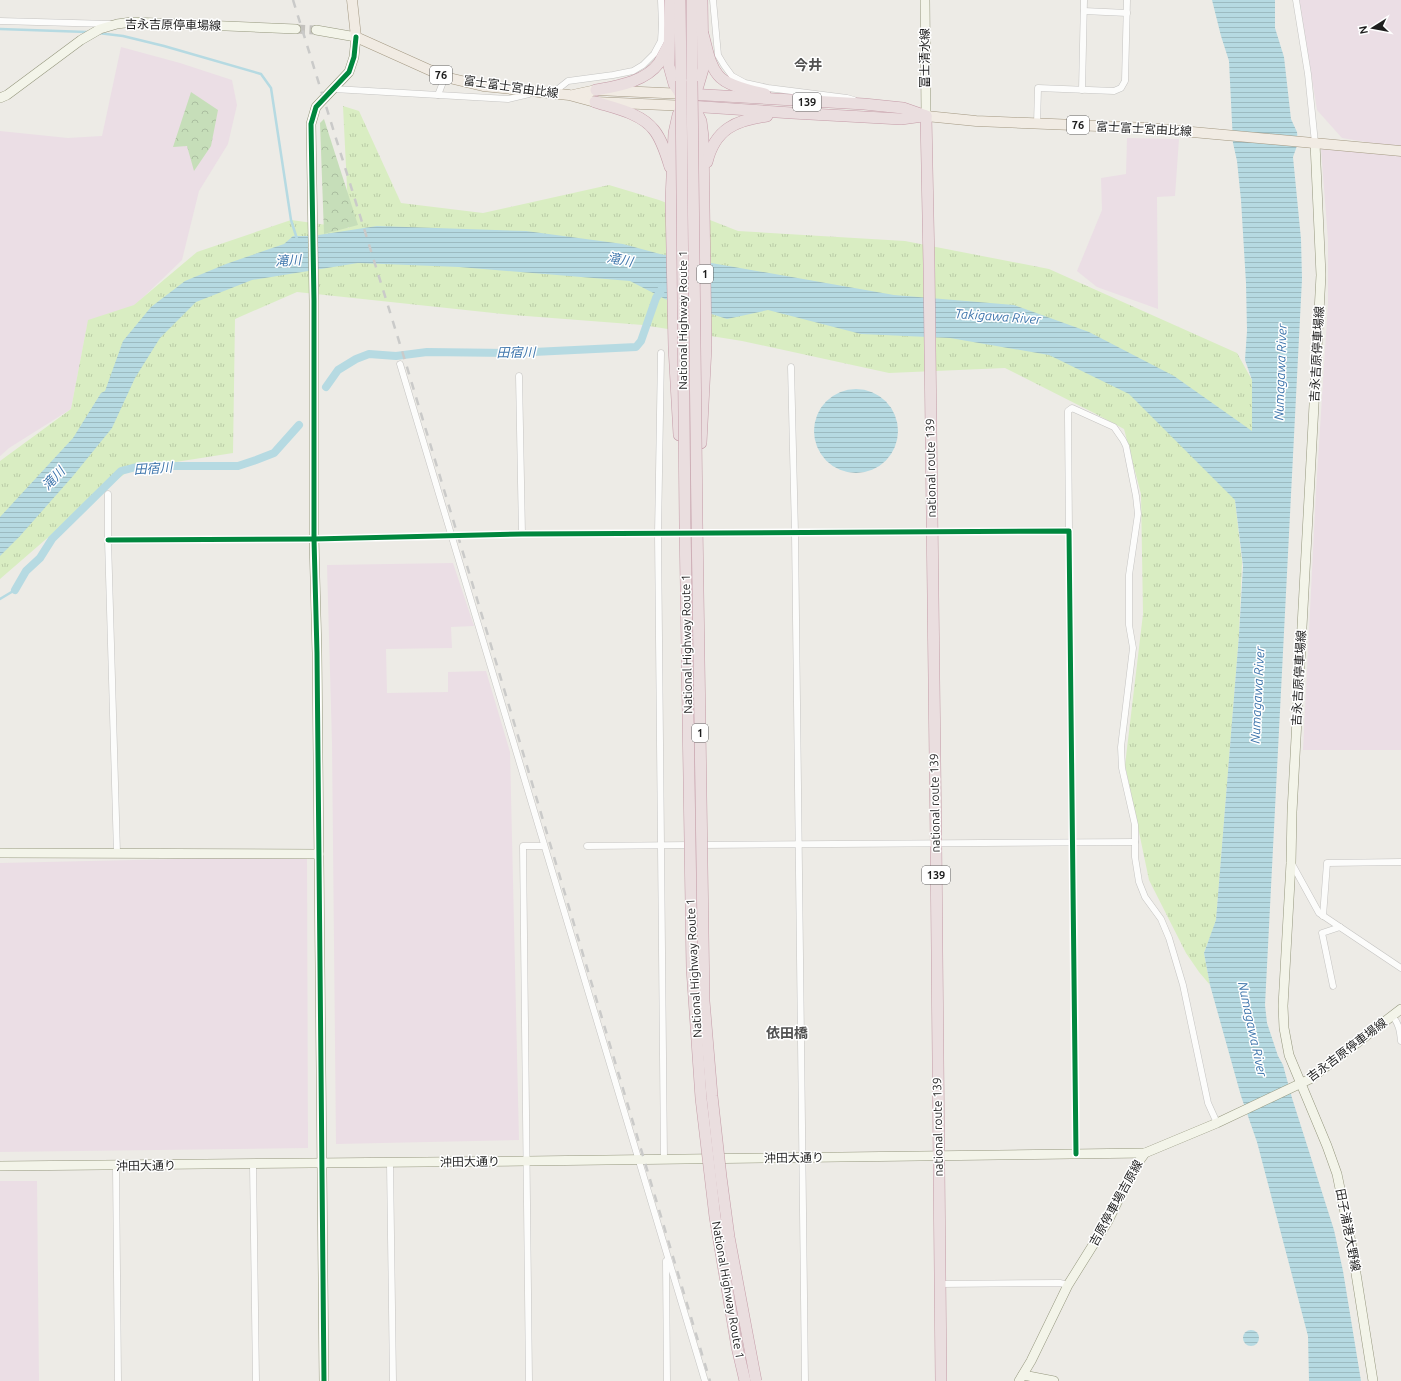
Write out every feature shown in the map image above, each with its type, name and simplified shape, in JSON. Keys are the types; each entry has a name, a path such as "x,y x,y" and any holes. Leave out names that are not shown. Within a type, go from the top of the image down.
{"highway":[{"name":"1","path":"670,0 669,66 674,84 688,100 701,121 703,137 706,347 697,522"},
{"name":"National Highway Route 1","path":"680,0 685,523 692,968 701,1098 715,1217 737,1347 745,1381"},
{"name":"National Highway Route 1","path":"692,0 697,522 704,1001 720,1177 732,1252 756,1381"},
{"name":"1","path":"685,523 674,347 672,173 674,133 678,115 698,86 703,69 702,0"},
{"name":"1","path":"703,34 711,64 719,77 736,86 794,101"},
{"name":"1","path":"596,90 617,86 634,80 649,72 658,63 669,44"},
{"name":"139","path":"688,100 794,101 864,104 903,108 926,116"},
{"name":"139","path":"688,100 792,114 901,119 926,116"},
{"name":"1","path":"595,102 627,112 639,118 653,129 662,144 672,173"},
{"name":"1","path":"704,173 708,156 714,142 723,132 736,123 758,117 792,114"},
{"name":"national route 139","path":"926,116 936,843 941,1381"}],"main road":[{"path":"352,0 356,37"},
{"name":"富士富士宮由比線","path":"356,37 445,77 483,86 569,95 595,102 688,100"},
{"name":"富士富士宮由比線","path":"569,95 596,90 688,100"},
{"name":"富士富士宮由比線","path":"926,116 976,121 1148,128 1312,143"},
{"name":"76","path":"1312,143 1401,151"}],"street":[{"path":"553,93 568,81 632,71 643,65 654,54 661,41 661,0"},
{"path":"713,0 718,55 732,76 745,83 768,88 848,98 864,104"},
{"name":"富士清水線","path":"925,0 926,116"},
{"path":"1082,90 1084,0"},
{"path":"1037,124 1038,88 1114,91 1121,88 1125,81 1127,0"},
{"path":"1296,0 1308,74 1312,143"},
{"path":"1084,11 1127,13"},
{"path":"0,21 116,24"},
{"name":"吉永吉原停車場線","path":"0,98 7,95 81,40 100,29 116,24 132,22 296,29"},
{"path":"316,30 356,37 354,57 349,72 316,107 311,124 314,302 314,539 319,854 324,1381"},
{"path":"438,95 445,77"},
{"path":"334,89 508,99 536,92"},
{"name":"吉永吉原停車場線","path":"1312,143 1320,243 1320,275 1283,1006 1284,1028 1297,1086 1317,1074 1401,1009"},
{"path":"661,353 658,534 664,1160"},
{"path":"400,364 704,1381"},
{"path":"791,367 795,533 805,1381"},
{"path":"519,376 522,534"},
{"path":"1076,1154 1068,418 1068,411 1072,408 1114,427 1119,433 1126,446 1137,500 1138,514 1129,575 1130,625 1133,648 1121,747 1122,768 1135,825 1135,857 1139,882 1145,896 1161,919 1169,938 1184,985 1208,1103 1217,1123"},
{"path":"108,494 117,853"},
{"path":"108,540 314,539 522,534 1069,531"},
{"path":"587,846 1134,842"},
{"path":"529,1381 523,846 544,846"},
{"path":"0,853 319,854"},
{"path":"1323,916 1327,862 1401,862"},
{"path":"1291,863 1319,913 1401,968"},
{"path":"1333,986 1322,933 1340,927"},
{"path":"1392,1016 1399,1026 1401,1041"},
{"name":"吉原停車場吉原線","path":"1020,1378 1031,1361 1068,1285 1108,1220 1134,1168 1145,1153 1236,1115 1297,1086"},
{"name":"田子浦港大野線","path":"1297,1086 1327,1146 1337,1174 1351,1242 1373,1381"},
{"name":"沖田大通り","path":"0,1166 527,1162 1145,1153"},
{"path":"390,1163 393,1381"},
{"path":"253,1164 256,1381"},
{"path":"116,1166 118,1381"},
{"path":"666,1253 667,1381"},
{"path":"940,1284 1060,1283 1068,1285"},
{"path":"1020,1378 1054,1381"}],"shaded area":[{"path":"1299,0 1401,0 1401,148 1342,138 1317,110"},
{"path":"121,47 180,63 232,80 237,105 228,144 199,191 182,260 134,306 87,326 71,409 9,448 0,456 0,131 68,138 102,136"},
{"path":"1127,138 1179,139 1175,196 1157,197 1158,309 1097,287 1077,271 1102,210 1101,178 1126,174"},
{"path":"1321,149 1401,156 1401,750 1303,750 1316,491 1328,303 1328,240"},
{"path":"453,563 474,626 451,627 452,648 386,649 387,693 448,692 448,672 486,671 510,752 519,1140 336,1144 332,743 327,565"},
{"path":"307,856 308,1148 0,1152 0,863"},
{"path":"0,1181 37,1181 39,1381 0,1381"}],"green space":[{"path":"191,92 218,110 211,146 194,171 187,146 173,147"},
{"path":"343,106 359,111 401,203 483,213 609,185 659,200 738,231 905,241 1049,269 1237,353 1252,380 1252,431 1235,500 1242,562 1239,635 1216,921 1204,953 1210,985 1186,953 1149,880 1125,765 1143,614 1141,494 1124,429 1005,368 889,373 742,341 643,325 513,315 297,292 235,319 233,453 131,469 97,495 0,579 0,461 71,409 88,320 134,305 197,252 291,220 349,228"},
{"path":"324,119 358,225 324,234 320,123"}],"water":[{"path":"1212,0 1275,0 1275,28 1284,57 1291,119 1297,132 1298,143 1293,157 1301,239 1302,279 1265,1005 1267,1023 1278,1056 1283,1065 1334,1230 1343,1271 1361,1381 1309,1381 1308,1336 1257,1142 1241,1096 1210,985 1204,953 1216,920 1239,635 1243,566 1235,500 1129,394 1049,355 950,338 861,334 768,310 727,319 665,299 630,281 459,267 358,263 252,280 196,302 160,338 135,378 112,428 73,476 20,536 0,556 0,517 73,438 101,393 105,391 123,341 151,307 185,281 226,264 284,244 293,236 312,236 377,226 526,231 623,244 660,254 894,295 1014,305 1089,332 1174,376 1252,431 1252,380 1245,360 1247,331 1246,283 1241,200 1237,161 1233,143 1229,61"},
{"path":"856,389 864,390 879,396 891,408 897,423 897,439 891,454 879,466 864,472 856,473 848,472 833,466 821,454 815,439 814,431 815,423 821,408 833,396 848,390"},
{"path":"1248,1330 1254,1330 1259,1335 1257,1344 1254,1346 1248,1346 1243,1341 1243,1335"}],"waterway":[{"path":"0,29 87,32"},
{"path":"98,33 123,36 164,46 261,74 271,88 291,220 297,239"},
{"name":"田宿川","path":"326,387 338,370 356,359 369,354 396,356 427,352 513,353 636,347 641,341 656,298 663,287"},
{"name":"田宿川","path":"15,590 26,571 40,558 52,539 121,471 140,466 238,466 274,453 299,425"},
{"name":"田宿川","path":"0,599 15,590"}],"tunnel":[{"path":"296,29 316,30"}],"railway":[{"path":"293,0 403,354 493,652 710,1381"}],"cycle path":[{"path":"324,1381 317,653 314,539 314,301 311,124 316,107 349,72 354,57 356,37"},
{"path":"108,540 314,539 522,534 1069,531 1076,1154"}],"district":[{"name":"今井","path":"808,65"},
{"name":"依田橋","path":"787,1033"}],"water label":[{"name":"滝川","path":"620,259"},
{"name":"滝川","path":"288,260"},
{"name":"Takigawa River","path":"998,316"},
{"name":"Numagawa River","path":"1280,372"},
{"name":"滝川","path":"53,478"},
{"name":"Numagawa River","path":"1257,695"},
{"name":"Numagawa River","path":"1253,1029"}]}
